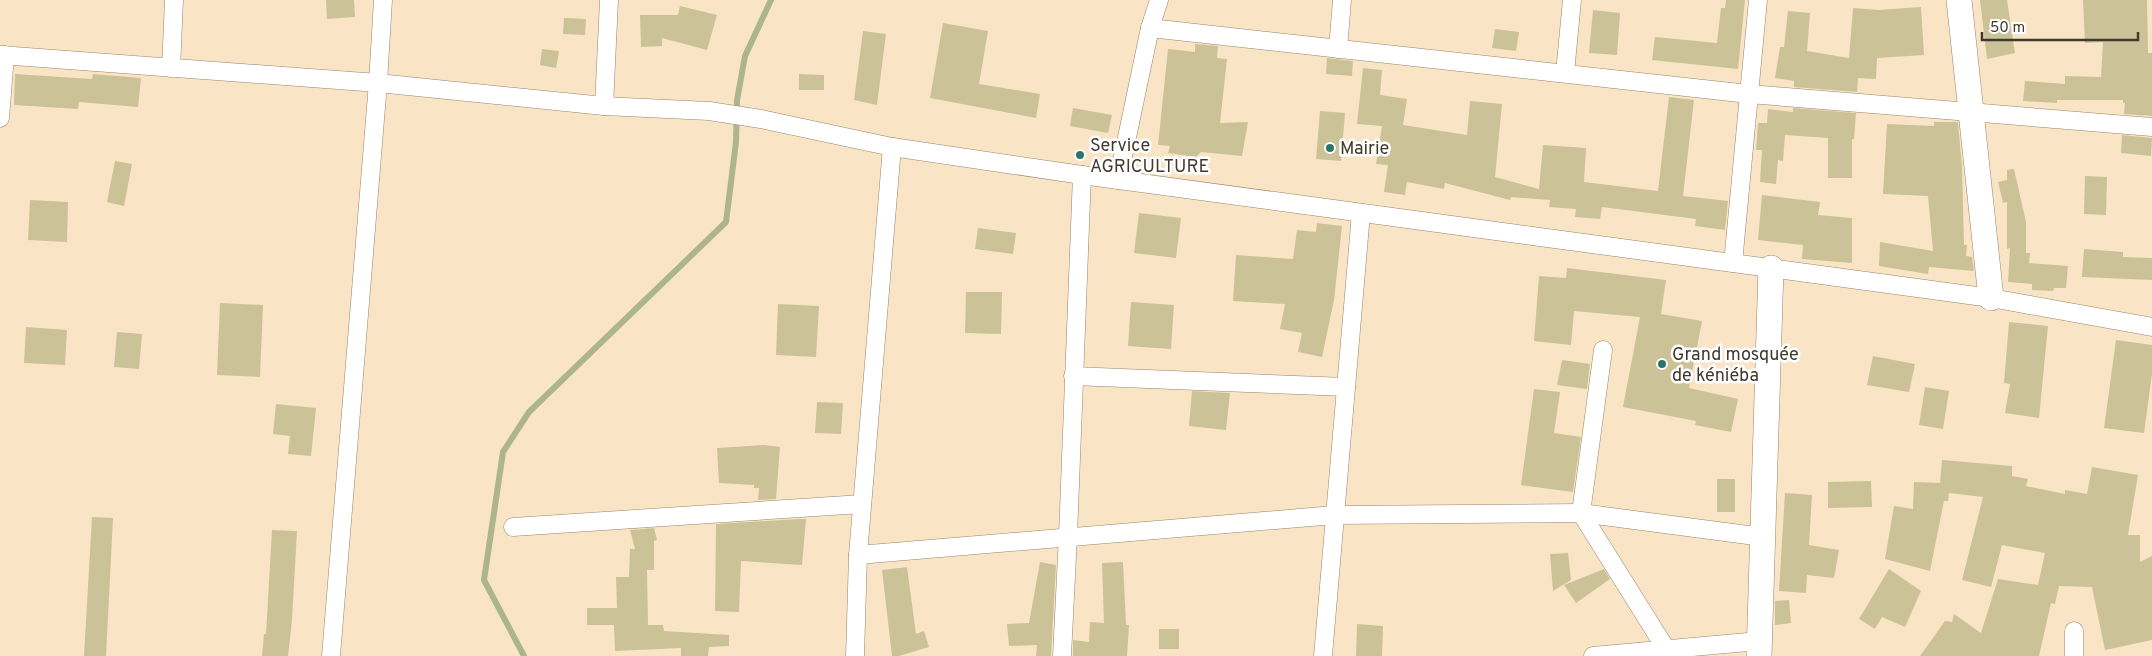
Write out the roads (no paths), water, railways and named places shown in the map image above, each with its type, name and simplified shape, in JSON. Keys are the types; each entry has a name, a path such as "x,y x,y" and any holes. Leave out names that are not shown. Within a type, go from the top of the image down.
{"street":[{"path":"171,68 174,0"},
{"path":"331,656 378,83 383,0"},
{"path":"604,106 609,0"},
{"path":"1118,180 1150,28 1159,0"},
{"path":"1338,49 1342,0"},
{"path":"1565,74 1572,0"},
{"path":"1733,263 1758,0"},
{"path":"1959,0 1990,298"},
{"path":"1150,28 1749,94 2152,127"},
{"path":"0,118 2,55 378,83 604,106 709,111 761,119 892,147 1118,180 1990,298 2152,327"},
{"path":"855,656 858,555 892,147"},
{"path":"1062,656 1082,175"},
{"path":"1323,656 1361,212"},
{"path":"1593,656 1666,649 1759,648 1771,268"},
{"path":"1603,350 1581,513 1666,649"},
{"path":"1074,376 1346,387"},
{"path":"513,527 862,504"},
{"path":"858,555 1335,515 1581,513 1763,537"},
{"path":"2074,631 2074,656"}],"waterway":[{"path":"524,656 484,580 503,452 529,412 726,222 736,142 737,100 745,56 771,0"}],"place":[{"name":"Mairie","path":"1330,148"},
{"name":"Service AGRICULTURE","path":"1080,155"},
{"name":"Grand mosquée de kéniéba","path":"1662,364"}]}
